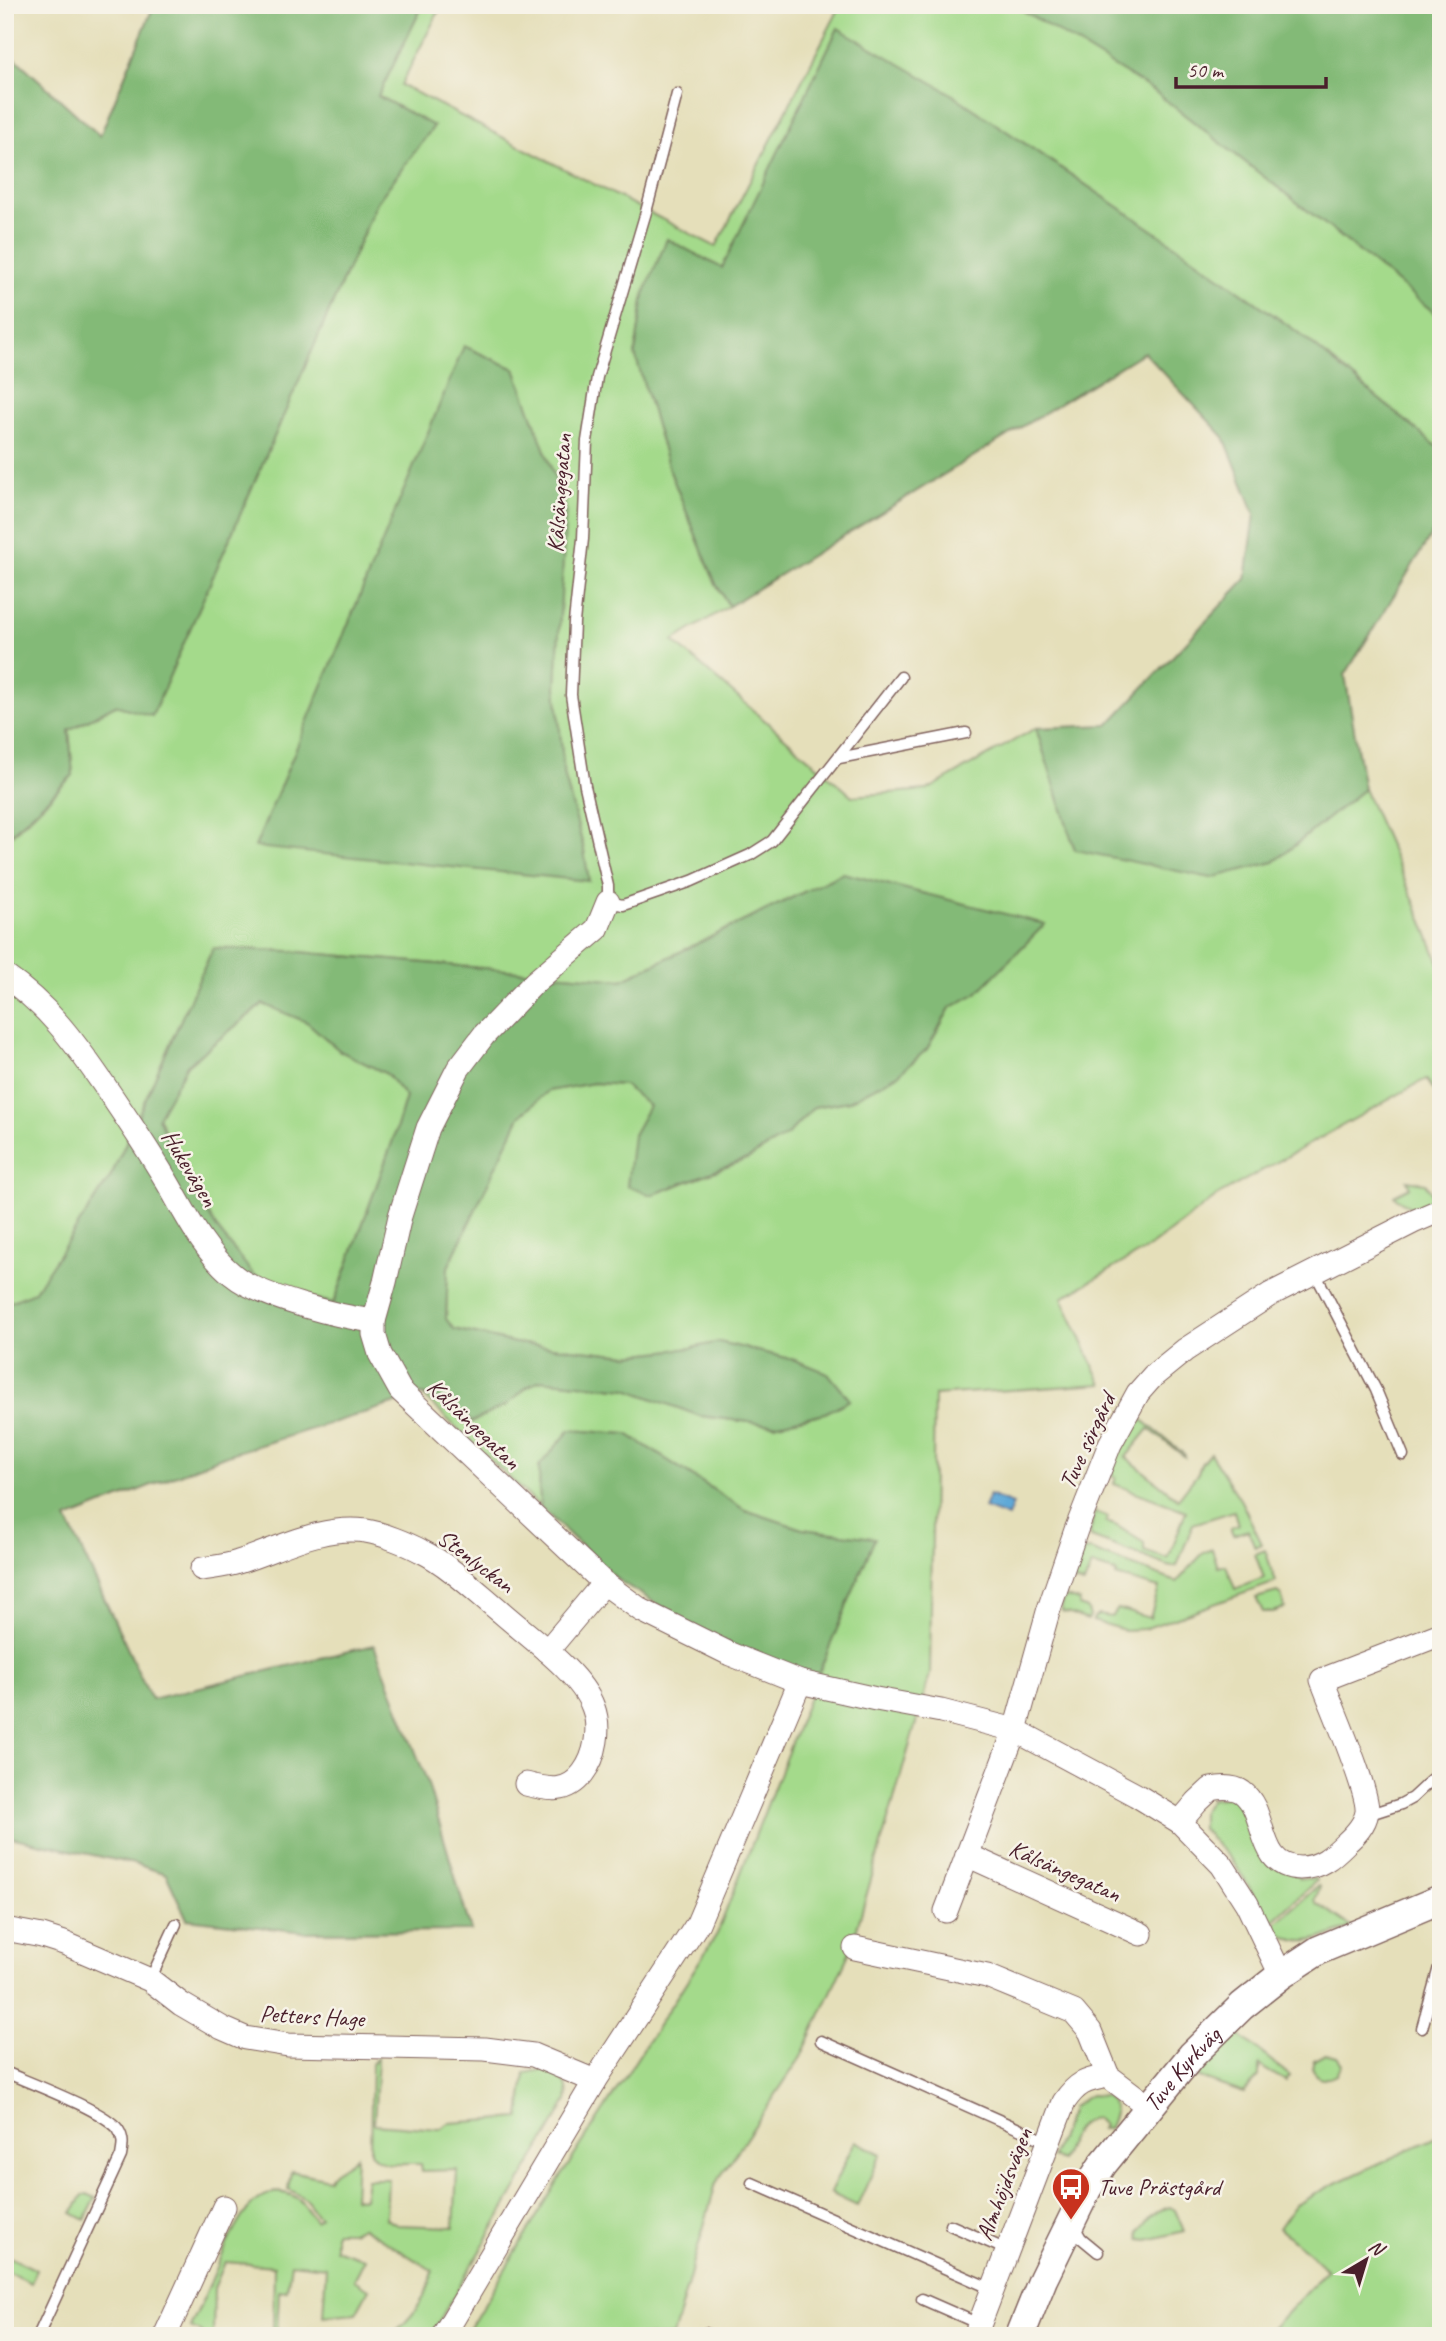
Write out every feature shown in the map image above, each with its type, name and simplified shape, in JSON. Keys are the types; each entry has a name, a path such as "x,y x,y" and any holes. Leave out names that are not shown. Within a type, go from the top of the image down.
{"street":[{"name":"Kålsängegatan","path":"608,902 597,929 536,982 484,1035 458,1069 428,1128 400,1216 386,1282 374,1321 374,1334 380,1354 400,1390 604,1583 652,1616 730,1654 800,1682 941,1711 1015,1730 1136,1795 1180,1822 1222,1865 1247,1904 1280,1975"},
{"name":"Hukevägen","path":"5,976 30,993 82,1053 133,1125 216,1260 235,1278 263,1292 346,1318 374,1321"},
{"name":"Tuve sörgård","path":"1015,1730 1048,1612 1076,1530 1110,1444 1138,1393 1153,1376 1185,1350 1270,1294 1441,1210"},
{"name":"Stenlyckan","path":"202,1569 237,1563 306,1537 336,1530 368,1531 422,1551 468,1583 547,1651 583,1689 594,1708 597,1733 594,1752 588,1766 574,1784 549,1790 526,1784"},
{"path":"547,1651 604,1583"},
{"path":"1180,1822 1211,1789 1234,1788 1249,1799 1268,1848 1279,1862 1295,1868 1306,1868 1326,1861 1360,1828 1367,1815 1361,1784 1322,1680 1441,1634"},
{"path":"443,2336 595,2081 698,1923 800,1682"},
{"path":"946,1911 1015,1730"},
{"name":"Kålsängegatan","path":"967,1855 1141,1934"},
{"name":"Tuve Kyrkväg","path":"1020,2336 1071,2221 1104,2164 1192,2055 1242,2006 1280,1975 1319,1950 1441,1899"},
{"name":"Petters Hage","path":"5,1929 42,1936 72,1946 150,1980 181,2004 245,2038 280,2045 493,2050 533,2055 595,2081"},
{"path":"855,1948 987,1976 1073,2012 1090,2031 1108,2076 1149,2107"},
{"name":"Almhöjdsvägen","path":"977,2330 1064,2102 1074,2087 1108,2076"},
{"path":"165,2336 224,2207"}],"lane":[{"name":"Kålsängegatan","path":"608,902 608,886 584,786 571,695 574,622 583,539 587,441 597,377 646,212 677,94"},
{"path":"608,902 623,905 692,881 750,855 772,841 901,677"},
{"path":"839,758 966,733"},
{"path":"1315,1273 1376,1390 1403,1455"},
{"path":"1367,1815 1412,1798 1441,1771"},
{"path":"150,1980 176,1924"},
{"path":"1422,2028 1441,1960"},
{"path":"821,2041 1048,2142"},
{"path":"5,2072 62,2096 113,2124 123,2143 121,2156 38,2336"},
{"path":"752,2183 992,2289"},
{"path":"1071,2221 1081,2238 1098,2252"},
{"path":"950,2225 1007,2250"},
{"path":"922,2299 977,2330"}],"green space":[{"path":"154,5 423,5 378,96 434,126 377,202 152,716 115,705 69,730 73,775 13,832 5,832 5,49 100,136"},
{"path":"423,5 442,5 401,85 716,247 841,5 1014,5 1154,91 1441,318 1441,450 1296,331 1179,248 950,93 838,29 722,269 644,294 635,354 669,469 715,582 729,606 673,641 852,796 927,790 1036,728 1075,850 1274,862 1364,789 1441,968 1441,1100 1426,1079 1220,1194 1151,1246 1062,1298 1102,1384 934,1395 930,1674 851,1949 801,2057 716,2183 673,2336 465,2336 558,2181 717,1934 874,1539 802,1529 745,1510 627,1434 570,1430 539,1466 540,1507 422,1395 446,1401 472,1422 508,1404 527,1387 540,1380 627,1389 700,1416 774,1425 825,1413 849,1400 827,1373 795,1360 719,1342 692,1348 628,1355 515,1343 454,1329 446,1319 448,1267 520,1115 548,1091 594,1083 624,1085 650,1107 633,1135 652,1195 747,1159 787,1135 814,1107 849,1101 927,1049 950,1008 977,993 843,873 622,980 288,951 213,948 111,1176 34,1293 5,1304 5,834 13,834 73,775 69,730 115,705 152,715 377,202 433,127 378,96","holes":["464,347 515,369 565,507 556,687 564,774 584,850 588,881"]},
{"path":"1014,5 1441,5 1441,318 1154,91"},
{"path":"838,28 950,93 1179,248 1296,331 1441,450 1441,525 1435,529 1345,675 1364,789 1274,862 1211,878 1075,850 1036,728 1108,725 1246,579 1255,514 1224,437 1144,352 729,606 715,582 669,469 635,354 644,294 667,239 722,268"},
{"path":"464,346 515,369 566,508 556,687 564,774 584,850 589,881 255,847"},
{"path":"843,873 1045,924 977,993 950,1008 927,1049 898,1075 849,1101 814,1107 787,1135 747,1159 651,1195 627,1186 633,1135 649,1106 624,1085 594,1083 548,1091 520,1116 448,1267 446,1319 454,1329 515,1343 628,1355 692,1348 719,1342 795,1360 828,1373 850,1400 825,1413 774,1425 700,1416 627,1389 540,1380 527,1387 508,1404 472,1422 446,1401 422,1395 224,1456 67,1519 151,1699 374,1645 427,1781 471,1931 304,1932 187,1919 166,1874 139,1865 5,1836 5,1304 34,1292 111,1176 213,948 288,951 622,980","holes":["263,1004 307,1022 340,1051 387,1074 406,1097 334,1303 300,1296 254,1275 218,1230 180,1167 158,1117 187,1065"]},
{"path":"263,1004 307,1022 340,1051 387,1074 406,1097 334,1303 300,1296 254,1276 218,1230 180,1167 158,1116 187,1065"},
{"path":"1407,1180 1425,1183 1433,1196 1429,1203 1412,1211 1396,1198 1394,1195 1410,1187"},
{"path":"1139,1417 1185,1457 1149,1429 1126,1457 1178,1499 1210,1453 1241,1501 1262,1544 1255,1547 1248,1530 1233,1535 1230,1528 1238,1525 1234,1511 1193,1524 1177,1566 1171,1567 1091,1537 1095,1512 1108,1517 1106,1522 1144,1543 1144,1551 1168,1559 1186,1511 1114,1484 1116,1477 1110,1474 1123,1441"},
{"path":"570,1430 627,1434 745,1510 802,1529 875,1538 817,1677 716,1640 618,1580 540,1507 539,1466"},
{"path":"1212,1549 1218,1567 1226,1565 1235,1589 1264,1578 1255,1554 1265,1550 1276,1582 1144,1629 1124,1630 1093,1621 1094,1618 1098,1615 1112,1617 1118,1609 1150,1618 1159,1588 1116,1576 1117,1573 1092,1565 1084,1584 1072,1581 1082,1551 1090,1550 1177,1582 1203,1553"},
{"path":"1277,1592 1281,1595 1285,1608 1263,1612 1256,1598"},
{"path":"1065,1597 1080,1601 1079,1606 1088,1609 1088,1620 1063,1612 1061,1609"},
{"path":"1233,1797 1300,1878 1316,1881 1271,1923 1234,1863 1202,1829 1202,1811 1211,1799"},
{"path":"1320,1887 1315,1900 1317,1903 1352,1927 1311,1941 1301,1941 1291,1939 1273,1926"},
{"path":"1236,2032 1290,2076 1286,2081 1259,2065 1259,2076 1244,2093 1194,2076"},
{"path":"1325,2054 1337,2057 1342,2064 1336,2075 1329,2078 1319,2077 1312,2068 1314,2060"},
{"path":"378,2057 374,2124 440,2129 449,2123 520,2118 525,2073 546,2069 560,2078 567,2089 567,2101 434,2330 429,2336 389,2336 417,2308 431,2281 433,2271 362,2227 352,2232 335,2232 335,2249 365,2259 354,2280 369,2289 356,2313 323,2316 326,2267 291,2263 287,2290 279,2291 277,2336 273,2336 274,2266 225,2262 214,2288 213,2336 205,2336 201,2331 190,2327 234,2230 253,2204 278,2192 297,2198 315,2221 320,2217 315,2214 307,2200 288,2189 291,2171 329,2179 356,2156 354,2198 364,2199 367,2179 388,2179 386,2219 397,2225 454,2227 457,2170 422,2171 421,2164 386,2163 370,2152 372,2064"},
{"path":"1091,2095 1105,2096 1114,2107 1108,2129 1101,2129 1103,2125 1096,2118 1089,2119 1074,2134 1061,2161 1052,2157 1072,2107"},
{"path":"1441,2135 1441,2336 1265,2336 1327,2270 1279,2228 1295,2205"},
{"path":"855,2141 881,2154 857,2206 830,2193"},
{"path":"87,2194 96,2198 85,2220 72,2213"},
{"path":"1170,2207 1175,2210 1184,2231 1148,2240 1140,2239 1139,2232 1149,2219"},
{"path":"5,2255 37,2270 31,2283 5,2271"}],"water":[{"path":"989,1495 1013,1504 1008,1517 984,1508"}],"place":[{"name":"Tuve Prästgård","path":"1071,2221"}]}
